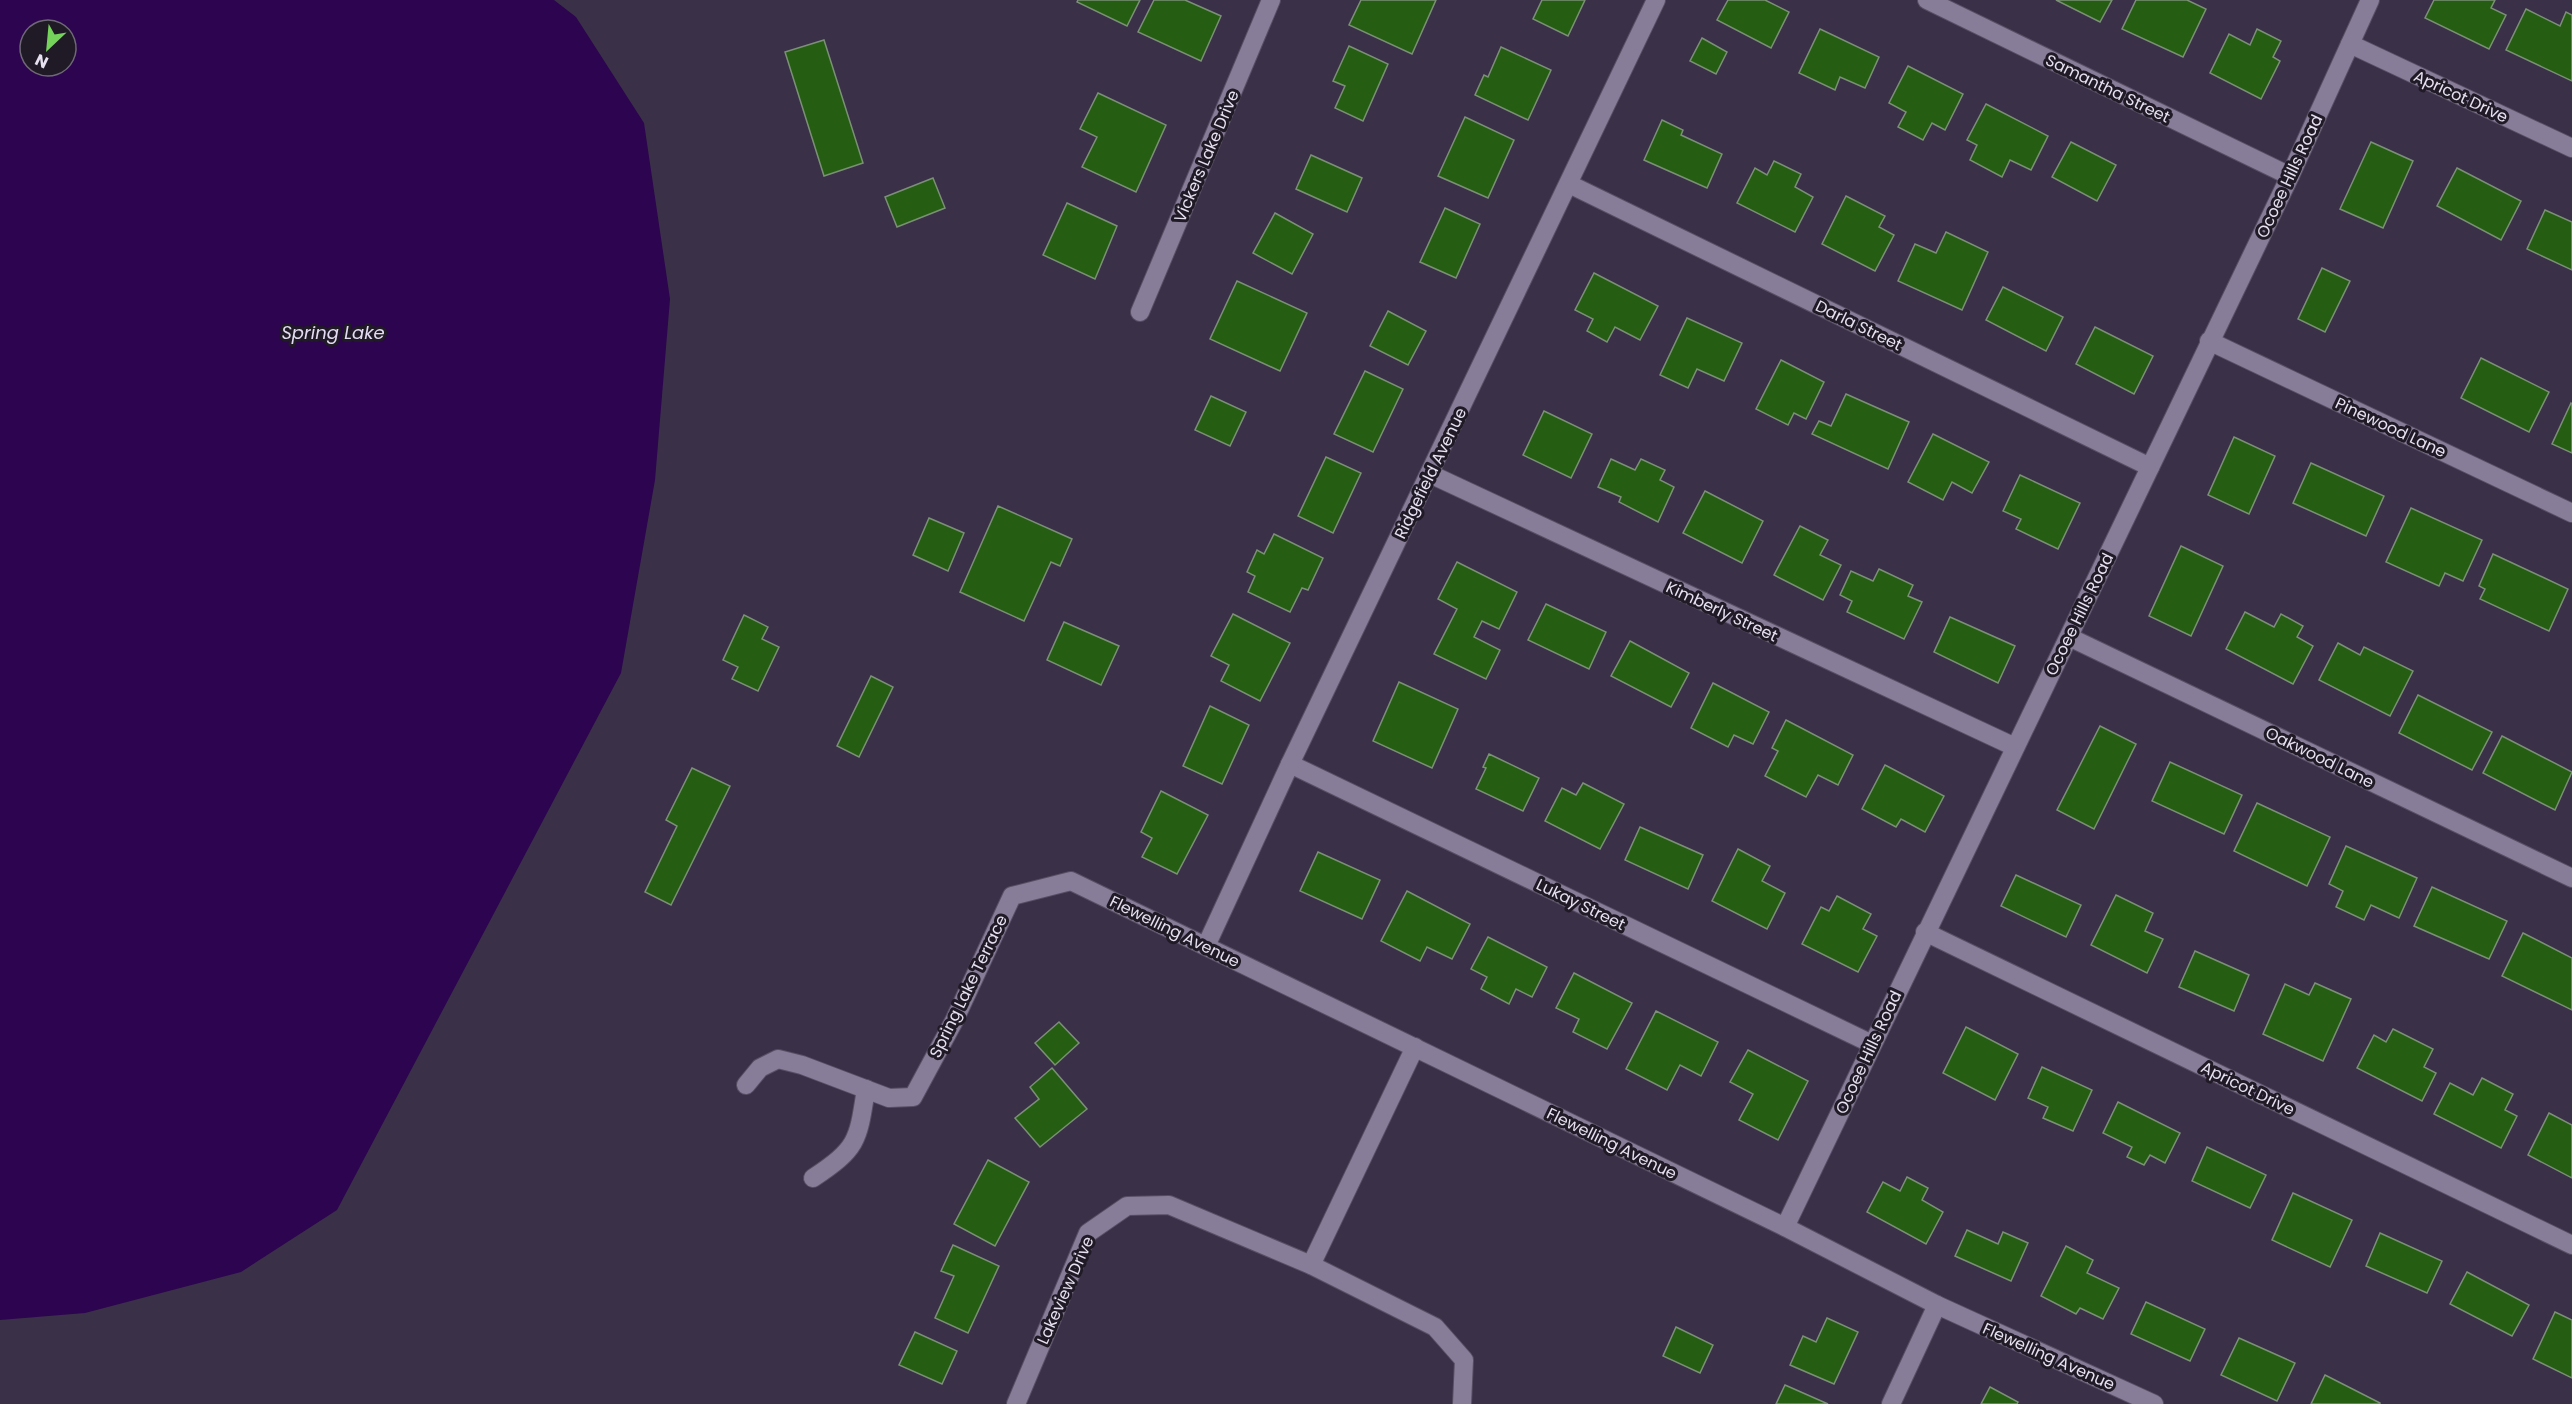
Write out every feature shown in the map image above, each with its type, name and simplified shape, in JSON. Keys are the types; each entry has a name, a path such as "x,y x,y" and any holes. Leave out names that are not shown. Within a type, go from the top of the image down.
{"street":[{"name":"Vickers Lake Drive","path":"1140,312 1271,0"},
{"name":"Ridgefield Avenue","path":"1206,946 1290,764 1656,0"},
{"name":"Samantha Street","path":"1927,0 2290,176"},
{"name":"Ocoee Hills Road","path":"1785,1227 2290,176 2370,0"},
{"name":"Apricot Drive","path":"2349,44 2572,148"},
{"name":"Darla Street","path":"1569,184 2150,467"},
{"name":"Pinewood Lane","path":"2209,341 2572,513"},
{"name":"Kimberly Street","path":"1430,474 2015,747"},
{"name":"Oakwood Lane","path":"2069,637 2572,878"},
{"name":"Lukay Street","path":"1290,764 1872,1044"},
{"name":"Flewelling Avenue","path":"1071,881 1785,1227 1868,1272 2154,1404"},
{"name":"Spring Lake Terrace","path":"866,1089 889,1098 913,1097 954,1021 1012,896 1071,881"},
{"name":"Apricot Drive","path":"1925,932 2572,1245"},
{"path":"1311,1265 1415,1047"},
{"path":"746,1085 760,1068 778,1059 866,1089 860,1124 847,1153 813,1178"},
{"name":"Lakeview Drive","path":"1016,1404 1088,1233 1127,1206 1169,1205 1311,1265 1435,1327 1464,1360 1462,1404"},
{"path":"1891,1404 1937,1305"}],"water":[{"name":"Spring Lake","path":"0,0 554,0 576,17 644,123 670,299 655,480 621,673 337,1210 241,1272 85,1313 0,1320"}],"building":[{"path":"1078,0 1140,0 1127,26 1077,2"},
{"path":"1154,0 1185,0 1221,16 1201,61 1138,32"},
{"path":"1361,0 1436,0 1412,54 1349,25"},
{"path":"1542,0 1585,0 1568,36 1533,19"},
{"path":"1728,0 1765,0 1789,12 1771,48 1717,20"},
{"path":"2056,0 2112,0 2100,22"},
{"path":"2136,0 2187,0 2206,9 2183,57 2122,29"},
{"path":"2434,0 2495,0 2491,8 2506,15 2489,49 2425,18"},
{"path":"2526,9 2560,26 2566,12 2572,15 2572,81 2506,50"},
{"path":"1820,29 1879,57 1865,88 1840,77 1835,90 1799,73"},
{"path":"2257,29 2281,41 2273,57 2280,61 2261,99 2210,73 2229,34 2250,45"},
{"path":"1702,38 1727,52 1716,74 1690,61"},
{"path":"824,40 863,163 824,176 785,52"},
{"path":"1349,46 1388,64 1363,121 1335,108 1345,86 1333,81"},
{"path":"1501,47 1551,70 1528,120 1475,95 1484,75 1488,77"},
{"path":"1908,66 1963,94 1945,130 1932,123 1923,140 1898,127 1906,112 1889,103"},
{"path":"1098,93 1166,125 1136,192 1082,167 1097,137 1080,129"},
{"path":"1986,104 2048,136 2031,170 2010,160 2002,177 1970,160 1977,145 1967,140"},
{"path":"1465,117 1514,140 1488,198 1438,176"},
{"path":"1662,120 1683,130 1681,135 1722,154 1707,188 1644,160"},
{"path":"2071,142 2116,165 2097,201 2052,177"},
{"path":"2371,142 2413,161 2383,228 2340,209"},
{"path":"1311,155 1362,178 1347,212 1296,189"},
{"path":"1774,161 1801,174 1795,187 1813,197 1795,232 1737,203 1755,168 1767,175"},
{"path":"2457,168 2521,201 2501,240 2437,206"},
{"path":"933,178 945,208 897,227 885,197"},
{"path":"1846,196 1885,216 1879,227 1894,235 1875,271 1822,244"},
{"path":"1067,203 1117,226 1095,279 1043,255"},
{"path":"1445,208 1480,224 1456,278 1420,262"},
{"path":"2545,210 2572,222 2572,270 2527,249"},
{"path":"1275,213 1313,234 1292,274 1253,253"},
{"path":"1946,232 1988,252 1962,310 1898,281 1915,244 1936,253"},
{"path":"2322,268 2350,281 2325,332 2298,319"},
{"path":"1594,273 1658,306 1640,340 1615,327 1607,342 1587,331 1593,319 1575,310"},
{"path":"1237,281 1307,313 1280,371 1210,339"},
{"path":"2003,287 2063,317 2046,351 1986,320"},
{"path":"1388,311 1426,331 1408,365 1370,346"},
{"path":"1687,318 1742,343 1724,381 1697,369 1688,388 1660,375"},
{"path":"2095,327 2153,356 2134,394 2076,364"},
{"path":"2481,358 2549,392 2529,432 2461,398"},
{"path":"1781,360 1824,382 1806,419 1794,413 1788,425 1756,409"},
{"path":"1365,371 1403,389 1373,452 1334,434"},
{"path":"1846,394 1909,422 1888,469 1812,434 1819,421 1831,426"},
{"path":"1211,396 1246,412 1230,446 1195,430"},
{"path":"2572,404 2572,453 2552,444"},
{"path":"1544,411 1592,434 1571,478 1523,455"},
{"path":"1933,434 1989,462 1972,493 1952,482 1943,500 1908,482"},
{"path":"2234,437 2275,456 2249,514 2208,495"},
{"path":"1326,457 1361,473 1333,533 1298,516"},
{"path":"1611,459 1635,470 1641,459 1665,470 1660,480 1674,487 1658,522 1619,502 1621,497 1598,487"},
{"path":"2311,463 2384,496 2366,536 2293,503"},
{"path":"2020,475 2080,503 2058,549 2016,529 2021,519 2003,511"},
{"path":"1705,491 1763,521 1742,563 1683,533"},
{"path":"998,506 1072,539 1060,566 1051,562 1024,621 960,592"},
{"path":"2411,508 2482,540 2463,581 2445,573 2439,586 2386,562"},
{"path":"929,518 964,533 948,571 913,555"},
{"path":"1800,526 1828,540 1820,555 1841,565 1823,600 1774,575"},
{"path":"1274,534 1323,558 1308,590 1302,588 1290,612 1248,592 1255,576 1247,572 1257,550 1264,554"},
{"path":"2181,546 2223,566 2191,636 2149,616"},
{"path":"2493,554 2568,589 2549,631 2480,599 2485,589 2479,586"},
{"path":"1457,562 1517,592 1499,629 1482,621 1474,637 1500,650 1486,679 1434,654 1457,609 1438,599"},
{"path":"1879,569 1913,585 1908,596 1922,602 1904,639 1847,612 1852,601 1840,595 1851,571 1873,581"},
{"path":"1546,604 1606,632 1589,669 1528,640"},
{"path":"2245,612 2274,627 2281,614 2303,626 2297,637 2313,646 2293,684 2226,649"},
{"path":"1233,614 1290,643 1260,701 1221,681 1229,665 1211,656"},
{"path":"744,615 768,627 762,639 779,647 758,691 732,679 738,667 723,660"},
{"path":"1950,617 2015,646 1998,683 1934,652"},
{"path":"1064,622 1119,646 1101,685 1047,660"},
{"path":"1630,641 1689,673 1671,707 1611,676"},
{"path":"2338,643 2360,655 2364,647 2413,671 2390,716 2319,680"},
{"path":"871,676 893,687 859,757 837,746"},
{"path":"1399,682 1458,709 1432,768 1373,741"},
{"path":"1713,683 1769,712 1753,744 1734,735 1728,747 1691,728"},
{"path":"2418,695 2492,732 2472,770 2399,733"},
{"path":"1210,706 1249,725 1222,784 1183,766"},
{"path":"1786,720 1853,755 1838,785 1818,775 1806,797 1765,776 1778,751 1772,748"},
{"path":"2100,726 2136,744 2094,829 2057,810"},
{"path":"2502,736 2572,772 2555,810 2483,773"},
{"path":"1489,754 1539,778 1523,811 1476,789 1486,768 1483,767"},
{"path":"2170,762 2242,795 2224,834 2152,801"},
{"path":"1885,765 1944,796 1925,832 1901,819 1896,827 1862,809"},
{"path":"692,768 730,786 671,905 645,892 677,826 666,820"},
{"path":"1583,783 1624,804 1600,849 1545,821 1562,788 1576,795"},
{"path":"1161,791 1208,815 1177,874 1142,857 1152,838 1141,832"},
{"path":"2257,803 2330,837 2307,886 2234,851"},
{"path":"1640,827 1703,855 1688,889 1625,860"},
{"path":"2346,846 2417,878 2399,918 2371,905 2364,920 2336,907 2343,891 2329,884"},
{"path":"1738,849 1770,866 1762,881 1785,893 1767,929 1712,901"},
{"path":"1318,852 1380,880 1362,919 1300,891"},
{"path":"2016,875 2081,905 2066,937 2001,906"},
{"path":"2432,887 2507,921 2489,959 2414,926"},
{"path":"1407,891 1470,924 1452,959 1427,947 1420,961 1381,941"},
{"path":"2116,895 2153,913 2145,931 2163,939 2147,973 2091,945"},
{"path":"1837,896 1871,914 1863,929 1877,936 1858,972 1802,944 1821,907 1829,911"},
{"path":"2523,933 2572,958 2572,1010 2502,976"},
{"path":"1488,937 1547,967 1532,997 1516,989 1509,1004 1481,989 1487,977 1471,969"},
{"path":"2195,951 2249,975 2234,1011 2179,987"},
{"path":"1574,973 1632,1003 1607,1049 1573,1032 1579,1019 1556,1008"},
{"path":"2315,983 2351,999 2323,1061 2263,1034 2285,984 2309,995"},
{"path":"1656,1011 1718,1042 1701,1076 1680,1065 1667,1090 1626,1069"},
{"path":"1059,1022 1079,1043 1055,1065 1035,1043"},
{"path":"1966,1027 2018,1054 1995,1100 1943,1073"},
{"path":"2393,1029 2433,1049 2424,1067 2436,1073 2422,1101 2357,1068 2374,1035 2386,1042"},
{"path":"1748,1050 1808,1081 1778,1140 1739,1120 1753,1094 1730,1082"},
{"path":"2042,1067 2092,1090 2073,1131 2043,1118 2048,1107 2028,1098"},
{"path":"1052,1068 1087,1109 1040,1147 1015,1118 1039,1099 1030,1087"},
{"path":"2482,1078 2513,1094 2505,1110 2517,1116 2501,1148 2434,1114 2450,1083 2473,1095"},
{"path":"2118,1102 2180,1133 2165,1163 2150,1155 2144,1165 2127,1157 2132,1147 2103,1133"},
{"path":"2549,1113 2572,1125 2572,1178 2528,1155"},
{"path":"2207,1147 2266,1175 2250,1208 2192,1181"},
{"path":"988,1160 1029,1182 995,1246 954,1224"},
{"path":"1907,1177 1928,1188 1922,1200 1943,1212 1926,1244 1867,1212 1883,1182 1900,1191"},
{"path":"2293,1193 2352,1220 2330,1267 2272,1240"},
{"path":"1967,1230 1998,1244 2003,1232 2028,1243 2011,1281 1955,1256"},
{"path":"2380,1233 2442,1261 2427,1293 2366,1266"},
{"path":"953,1245 999,1266 968,1333 935,1318 954,1276 941,1271"},
{"path":"2066,1246 2093,1260 2087,1273 2119,1288 2103,1319 2080,1308 2076,1314 2041,1296"},
{"path":"2467,1272 2529,1305 2512,1336 2450,1304"},
{"path":"2146,1302 2205,1329 2190,1361 2131,1334"},
{"path":"2555,1312 2572,1320 2572,1378 2533,1359"},
{"path":"1827,1318 1858,1332 1834,1384 1790,1365 1803,1336 1816,1342"},
{"path":"1676,1327 1713,1345 1700,1373 1663,1356"},
{"path":"915,1332 957,1351 942,1384 899,1365"},
{"path":"2239,1338 2295,1363 2277,1401 2221,1375"},
{"path":"2325,1375 2380,1403 2380,1404 2311,1404"},
{"path":"1785,1385 1828,1404 1776,1404"},
{"path":"1990,1387 2018,1402 2017,1404 1981,1404"}]}
